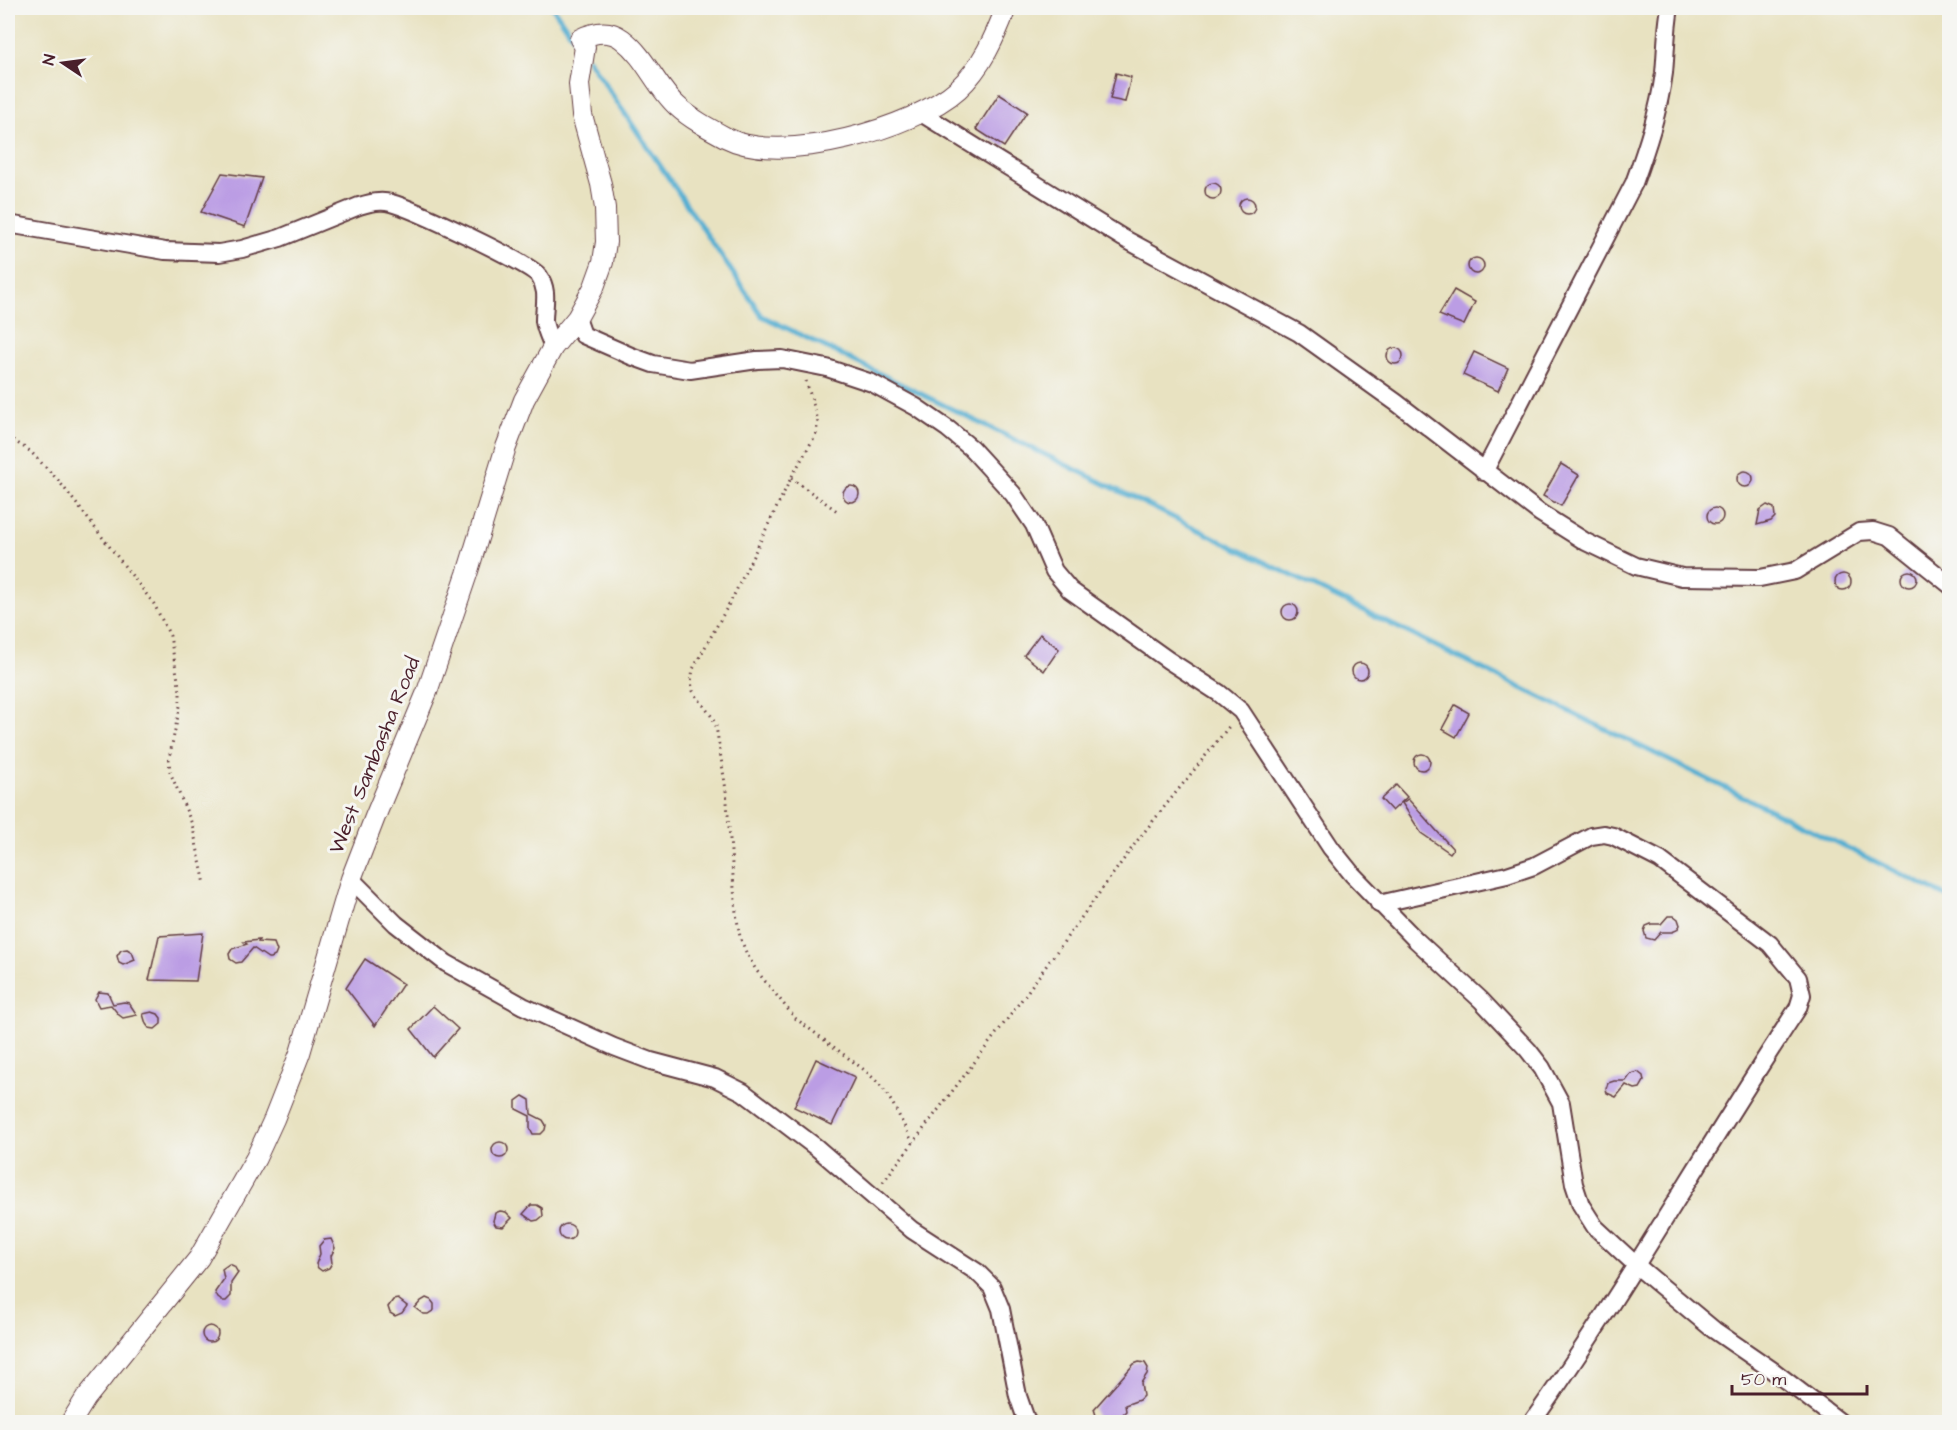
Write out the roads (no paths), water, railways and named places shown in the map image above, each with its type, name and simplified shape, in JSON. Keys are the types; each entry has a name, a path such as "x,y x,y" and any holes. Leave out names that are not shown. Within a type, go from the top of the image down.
{"street":[{"path":"1006,8 995,36 973,73 946,99 921,113 1123,238 1299,333 1397,403 1539,513 1586,542 1636,566 1682,577 1760,578 1795,571 1859,532 1873,531 1889,536 1950,585"},
{"path":"1484,472 1634,183 1651,136 1659,101 1670,8"},
{"name":"West Sambasha Road","path":"71,1422 86,1398 199,1258 256,1158 274,1119 300,1053 351,879 427,692 524,400 553,347 576,318 594,287 603,262 606,242 605,208 601,184 582,115 579,84 585,47 580,39 595,32 611,33 622,39 645,64 676,105 697,121 730,140 766,148 797,148 858,136 921,113"},
{"path":"8,224 165,251 219,253 280,238 371,202 390,203 415,211 509,256 537,273 545,286 544,323 553,347"},
{"path":"576,318 583,335 631,357 653,364 690,370 757,360 782,359 855,376 916,407 948,429 970,448 1013,494 1034,525 1054,572 1070,590 1168,660 1219,693 1241,711 1331,848 1379,904 1481,1000 1542,1068 1564,1109 1574,1184 1581,1205 1595,1227 1637,1266 1714,1330 1772,1370 1840,1422"},
{"path":"1379,904 1506,875 1534,866 1591,836 1613,836 1660,860 1770,944 1795,973 1802,990 1800,1005 1736,1101 1637,1266 1577,1359 1532,1422"},
{"path":"351,879 396,924 447,963 523,1006 614,1047 651,1061 715,1078 743,1092 818,1148 912,1230 977,1272 992,1287 1001,1310 1018,1396 1027,1422"}],"waterway":[{"path":"553,8 574,38"},
{"path":"588,59 762,316 1950,898"}]}
